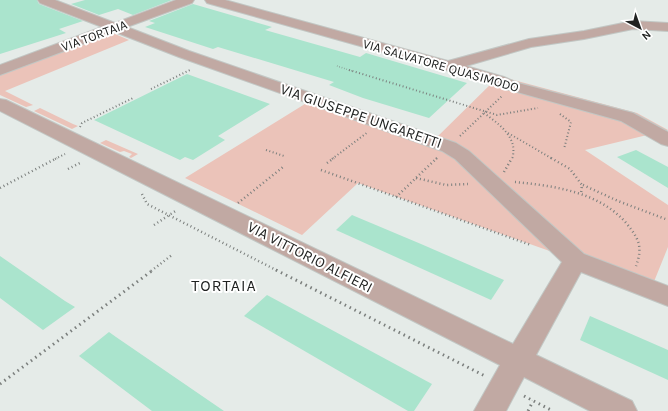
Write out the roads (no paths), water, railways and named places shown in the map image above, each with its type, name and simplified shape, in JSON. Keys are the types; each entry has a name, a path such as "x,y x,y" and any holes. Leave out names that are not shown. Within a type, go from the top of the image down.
{"street":[{"name":"VIA GIUSEPPE UNGARETTI","path":"44,0 114,28 163,50 449,147 462,155 575,260 668,296"},
{"name":"VIA TORTAIA","path":"0,70 188,0"},
{"name":"VIA SALVATORE QUASIMODO","path":"210,0 448,65 498,80 512,86 627,117 668,140"},
{"path":"448,65 470,61 529,43 584,35 633,24 668,27"},
{"name":"VIA VITTORIO ALFIERI","path":"19,108 512,373 621,411"},
{"path":"490,411 575,260"}],"district":[{"name":"TORTAIA","path":"224,285"}]}
